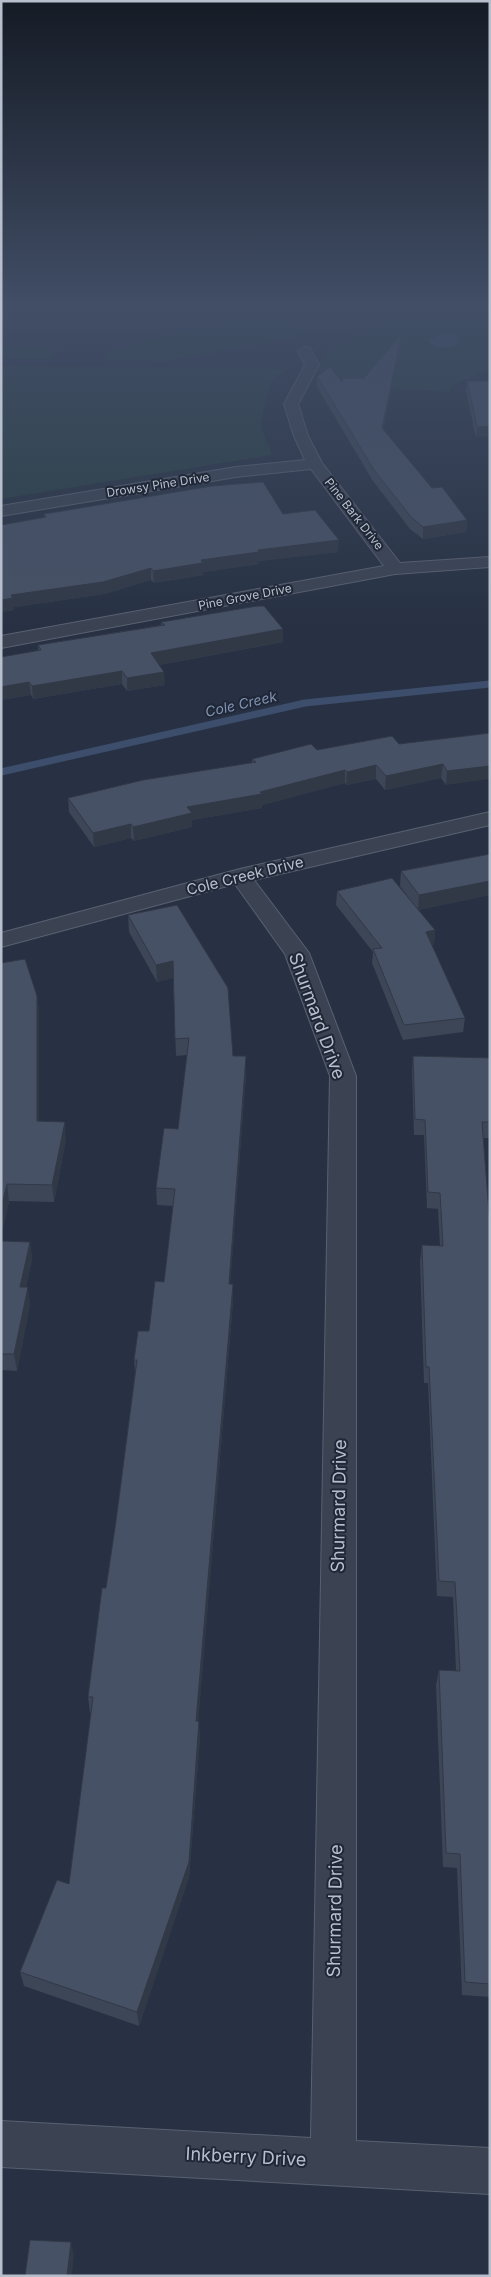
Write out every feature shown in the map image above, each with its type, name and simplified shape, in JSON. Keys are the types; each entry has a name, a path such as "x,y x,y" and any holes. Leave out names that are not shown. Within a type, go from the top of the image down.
{"street":[{"name":"Pine Bark Drive","path":"294,413 301,436 315,464 396,568"},
{"name":"Drowsy Pine Drive","path":"1,511 236,472 315,464"},
{"name":"Pine Grove Drive","path":"1,642 396,568 490,562"},
{"name":"Cole Creek Drive","path":"1,940 240,876 490,818"},
{"name":"Shurmard Drive","path":"240,876 297,954 343,1076 333,2162"},
{"name":"Inkberry Drive","path":"1,2144 490,2172"}],"green space":[{"path":"1,413 263,413 261,426 272,455 1,499"}],"building":[{"path":"340,413 385,413 382,428 432,488 442,487 467,520 423,527 411,517 374,470"},
{"path":"474,413 490,413 490,426 477,427"},
{"path":"263,482 283,514 315,510 339,540 258,550 259,552 201,560 203,563 153,571 151,568 103,582 11,595 13,598 1,600 1,525 46,517 44,514 212,486"},
{"path":"264,606 283,629 151,653 164,672 127,678 122,671 32,686 29,682 1,687 1,657 41,650 38,645 165,625 161,622"},
{"path":"490,733 490,766 447,771 443,764 386,776 376,765 347,772 345,770 260,792 262,794 187,807 192,813 133,827 131,824 93,833 68,798 143,780 256,762 252,759 311,744 317,750 392,736 399,744"},
{"path":"490,854 490,881 419,895 401,871"},
{"path":"392,878 435,930 426,932 465,1018 404,1025 373,949 382,948 337,891"},
{"path":"177,905 228,988 233,1056 246,1056 229,1284 233,1284 196,1721 199,1721 189,1862 137,2012 20,1972 57,1880 69,1884 93,1697 88,1697 102,1588 106,1588 116,1521 137,1360 134,1360 138,1331 149,1331 155,1281 164,1282 175,1189 156,1188 164,1128 178,1129 189,1038 175,1039 173,961 156,965 128,915"},
{"path":"25,959 37,996 37,1121 65,1122 52,1185 7,1184 1,1209 1,963"},
{"path":"413,1056 490,1058 490,1122 482,1122 490,1226 490,1984 465,1982 460,1854 446,1853 439,1670 460,1671 455,1582 439,1581 429,1367 426,1367 422,1245 443,1246 440,1193 428,1192 425,1120 415,1119"},
{"path":"1,1241 30,1242 20,1287 28,1287 14,1354 1,1354"},
{"path":"30,2240 71,2242 67,2276 25,2276"}],"waterway":[{"name":"Cole Creek","path":"1,772 305,703 490,684"}]}
